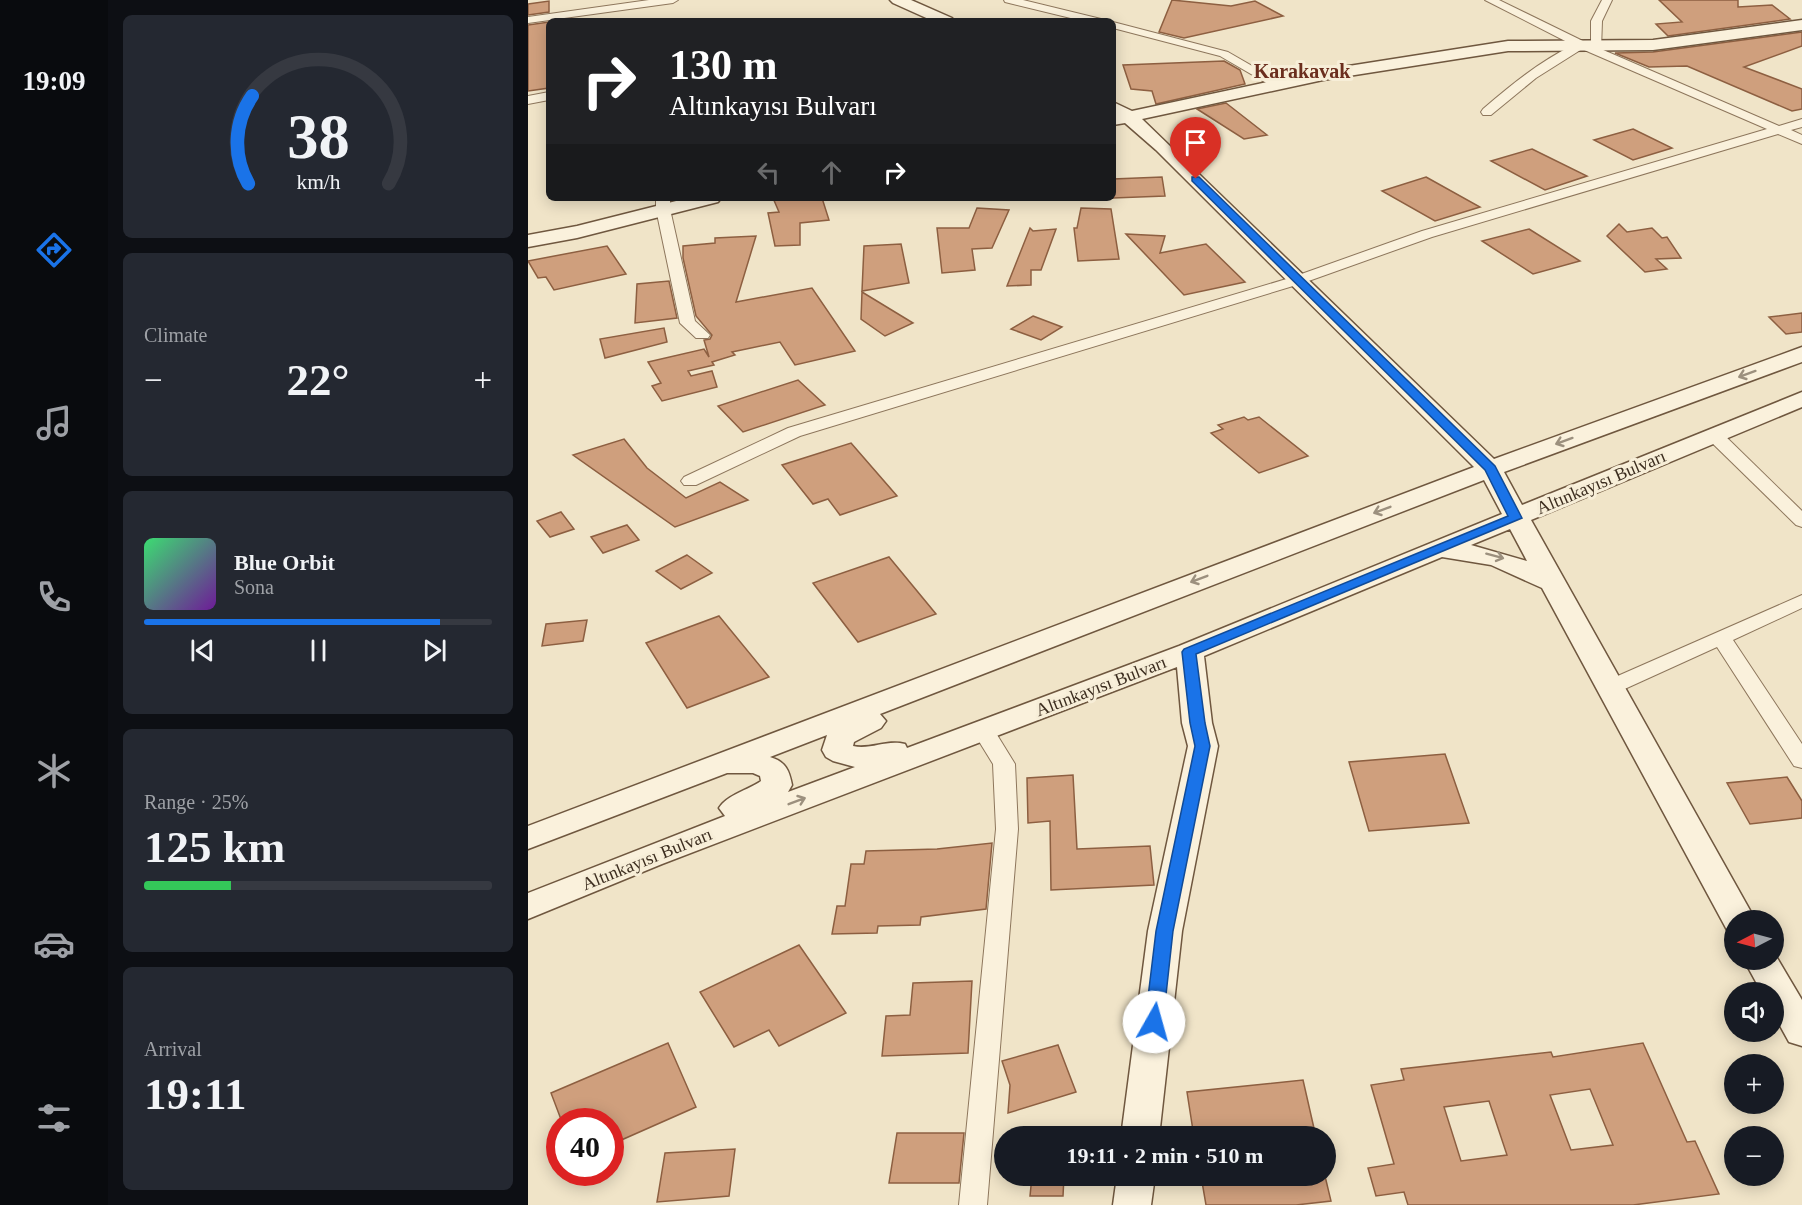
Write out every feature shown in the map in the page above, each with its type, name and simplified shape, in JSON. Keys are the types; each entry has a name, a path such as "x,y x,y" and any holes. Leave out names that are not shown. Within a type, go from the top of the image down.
{"main road":[{"path":"898,0 939,18"},
{"path":"1118,114 1323,75 1508,46 1653,45 1802,25"},
{"path":"1118,114 1162,146 1490,469 1733,910"},
{"path":"528,241 577,232 663,204 687,201"},
{"path":"528,838 1490,469 1802,354"},
{"path":"1713,435 1739,412 1780,391 1802,384"},
{"name":"Altınkayısı Bulvarı","path":"528,907 651,856 1189,652 1802,399"},
{"path":"1437,550 1474,551 1501,558 1551,582"},
{"path":"982,730 865,757 848,758 837,750 840,737 862,724 987,678 1077,640 1146,600"},
{"path":"1141,1126 1165,931 1203,746 1197,723 1189,652"},
{"path":"528,891 759,798 777,785 774,771 764,764 746,761 715,766"},
{"path":"1767,970 1802,1032"},
{"path":"1132,1205 1135,1186"}],"street":[{"path":"528,20 672,0"},
{"path":"1009,0 1084,18"},
{"path":"1490,0 1802,140"},
{"path":"1590,46 1594,28 1607,5 1607,0"},
{"path":"1116,26 1224,54 1279,85"},
{"path":"1486,112 1531,74 1563,54 1590,46"},
{"path":"528,100 546,97"},
{"path":"690,482 794,432 1298,280 1427,234 1802,123"},
{"path":"663,204 688,323 702,335"},
{"path":"1713,435 1802,521"},
{"path":"1611,687 1802,601"},
{"path":"1721,637 1802,761"},
{"path":"973,1205 1007,829 1007,788 1004,764 982,730"}],"building":[{"path":"1172,0 1231,6 1255,1 1283,16 1184,38 1159,32"},
{"path":"1659,0 1738,0 1738,7 1772,5 1790,19 1668,36 1656,24 1682,22"},
{"path":"549,1 549,12 528,15 528,4"},
{"path":"546,22 546,88 528,91 528,25"},
{"path":"1802,32 1802,46 1744,67 1802,89 1802,109 1792,111 1687,66 1649,67 1615,53 1653,52"},
{"path":"1224,61 1240,70 1245,84 1156,104 1152,91 1131,89 1123,65"},
{"path":"1226,103 1267,135 1244,139 1197,109"},
{"path":"1633,129 1672,148 1633,160 1594,140"},
{"path":"1532,149 1587,176 1545,190 1491,161"},
{"path":"1162,177 1165,196 1116,198 1116,179"},
{"path":"1426,177 1480,207 1435,221 1382,191"},
{"path":"774,201 823,201 829,220 800,223 800,245 775,246 768,213 779,212"},
{"path":"977,208 1009,210 992,248 972,249 975,270 942,273 937,228 969,228"},
{"path":"1081,208 1111,209 1119,259 1078,261 1074,228 1077,228"},
{"path":"1619,224 1627,232 1652,228 1662,238 1667,237 1681,258 1656,259 1667,269 1645,272 1607,236"},
{"path":"1030,228 1033,231 1056,229 1041,270 1031,270 1031,285 1007,286"},
{"path":"1529,229 1580,261 1533,274 1482,241"},
{"path":"1126,234 1165,236 1160,253 1206,244 1245,282 1184,295"},
{"path":"756,236 736,302 812,288 855,351 795,365 780,342 732,352 735,355 712,362 714,365 688,371 691,376 712,371 717,387 662,401 652,386 661,383 648,362 704,349 709,357 704,340 710,339 712,335 696,316 683,258 683,246 715,243 715,238"},
{"path":"901,244 909,283 862,291 864,246"},
{"path":"607,246 626,274 554,290 546,277 538,278 528,261"},
{"path":"669,281 677,318 635,323 637,284"},
{"path":"862,292 913,323 885,336 861,319"},
{"path":"1802,313 1802,332 1786,334 1769,317"},
{"path":"1033,316 1062,327 1041,340 1011,329"},
{"path":"664,328 667,342 605,358 600,339"},
{"path":"798,380 825,405 743,432 718,406"},
{"path":"1244,417 1248,420 1259,417 1308,456 1259,473 1211,433 1223,429 1218,425"},
{"path":"624,439 647,468 686,498 720,482 748,500 675,527 573,455"},
{"path":"851,443 897,496 840,515 828,499 813,504 782,465"},
{"path":"561,512 574,529 550,537 537,521"},
{"path":"627,525 639,540 603,553 591,537"},
{"path":"687,555 712,573 681,589 656,571"},
{"path":"889,557 936,614 858,642 813,583"},
{"path":"719,616 769,677 687,708 646,643"},
{"path":"587,620 583,641 542,646 546,624"},
{"path":"1445,754 1469,823 1369,831 1349,762"},
{"path":"1073,775 1077,849 1150,846 1154,885 1051,890 1050,821 1028,823 1027,778"},
{"path":"1787,777 1802,801 1802,818 1750,824 1727,783"},
{"path":"992,843 986,909 921,917 920,925 878,926 877,933 832,934 837,906 845,906 851,864 864,864 866,851 937,849"},
{"path":"799,945 846,1013 779,1046 769,1030 734,1047 700,992"},
{"path":"972,981 968,1053 882,1056 886,1016 910,1015 913,983"},
{"path":"668,1043 696,1107 624,1139 624,1108 557,1108 551,1093"},
{"path":"1643,1043 1687,1142 1695,1141 1719,1194 1633,1205 1408,1205 1404,1192 1376,1196 1368,1168 1394,1164 1371,1085 1404,1080 1401,1069 1551,1052 1553,1057","holes":["1590,1089 1613,1145 1571,1150 1550,1095","1489,1101 1507,1155 1461,1161 1444,1107"]},
{"path":"1058,1045 1076,1092 1008,1113 1010,1085 1002,1061"},
{"path":"1303,1080 1313,1126 1192,1126 1187,1092"},
{"path":"897,1133 964,1133 959,1183 889,1183"},
{"path":"735,1149 729,1196 657,1202 665,1153"},
{"path":"1031,1186 1064,1186 1063,1196 1030,1196"},
{"path":"1203,1186 1327,1186 1331,1201 1296,1205 1206,1205"}],"district":[{"name":"Karakavak","path":"1302,71"}],"route":[{"path":"1154,1022 1165,931 1203,746 1197,723 1189,652 1515,518 1490,469 1196,179"}]}
